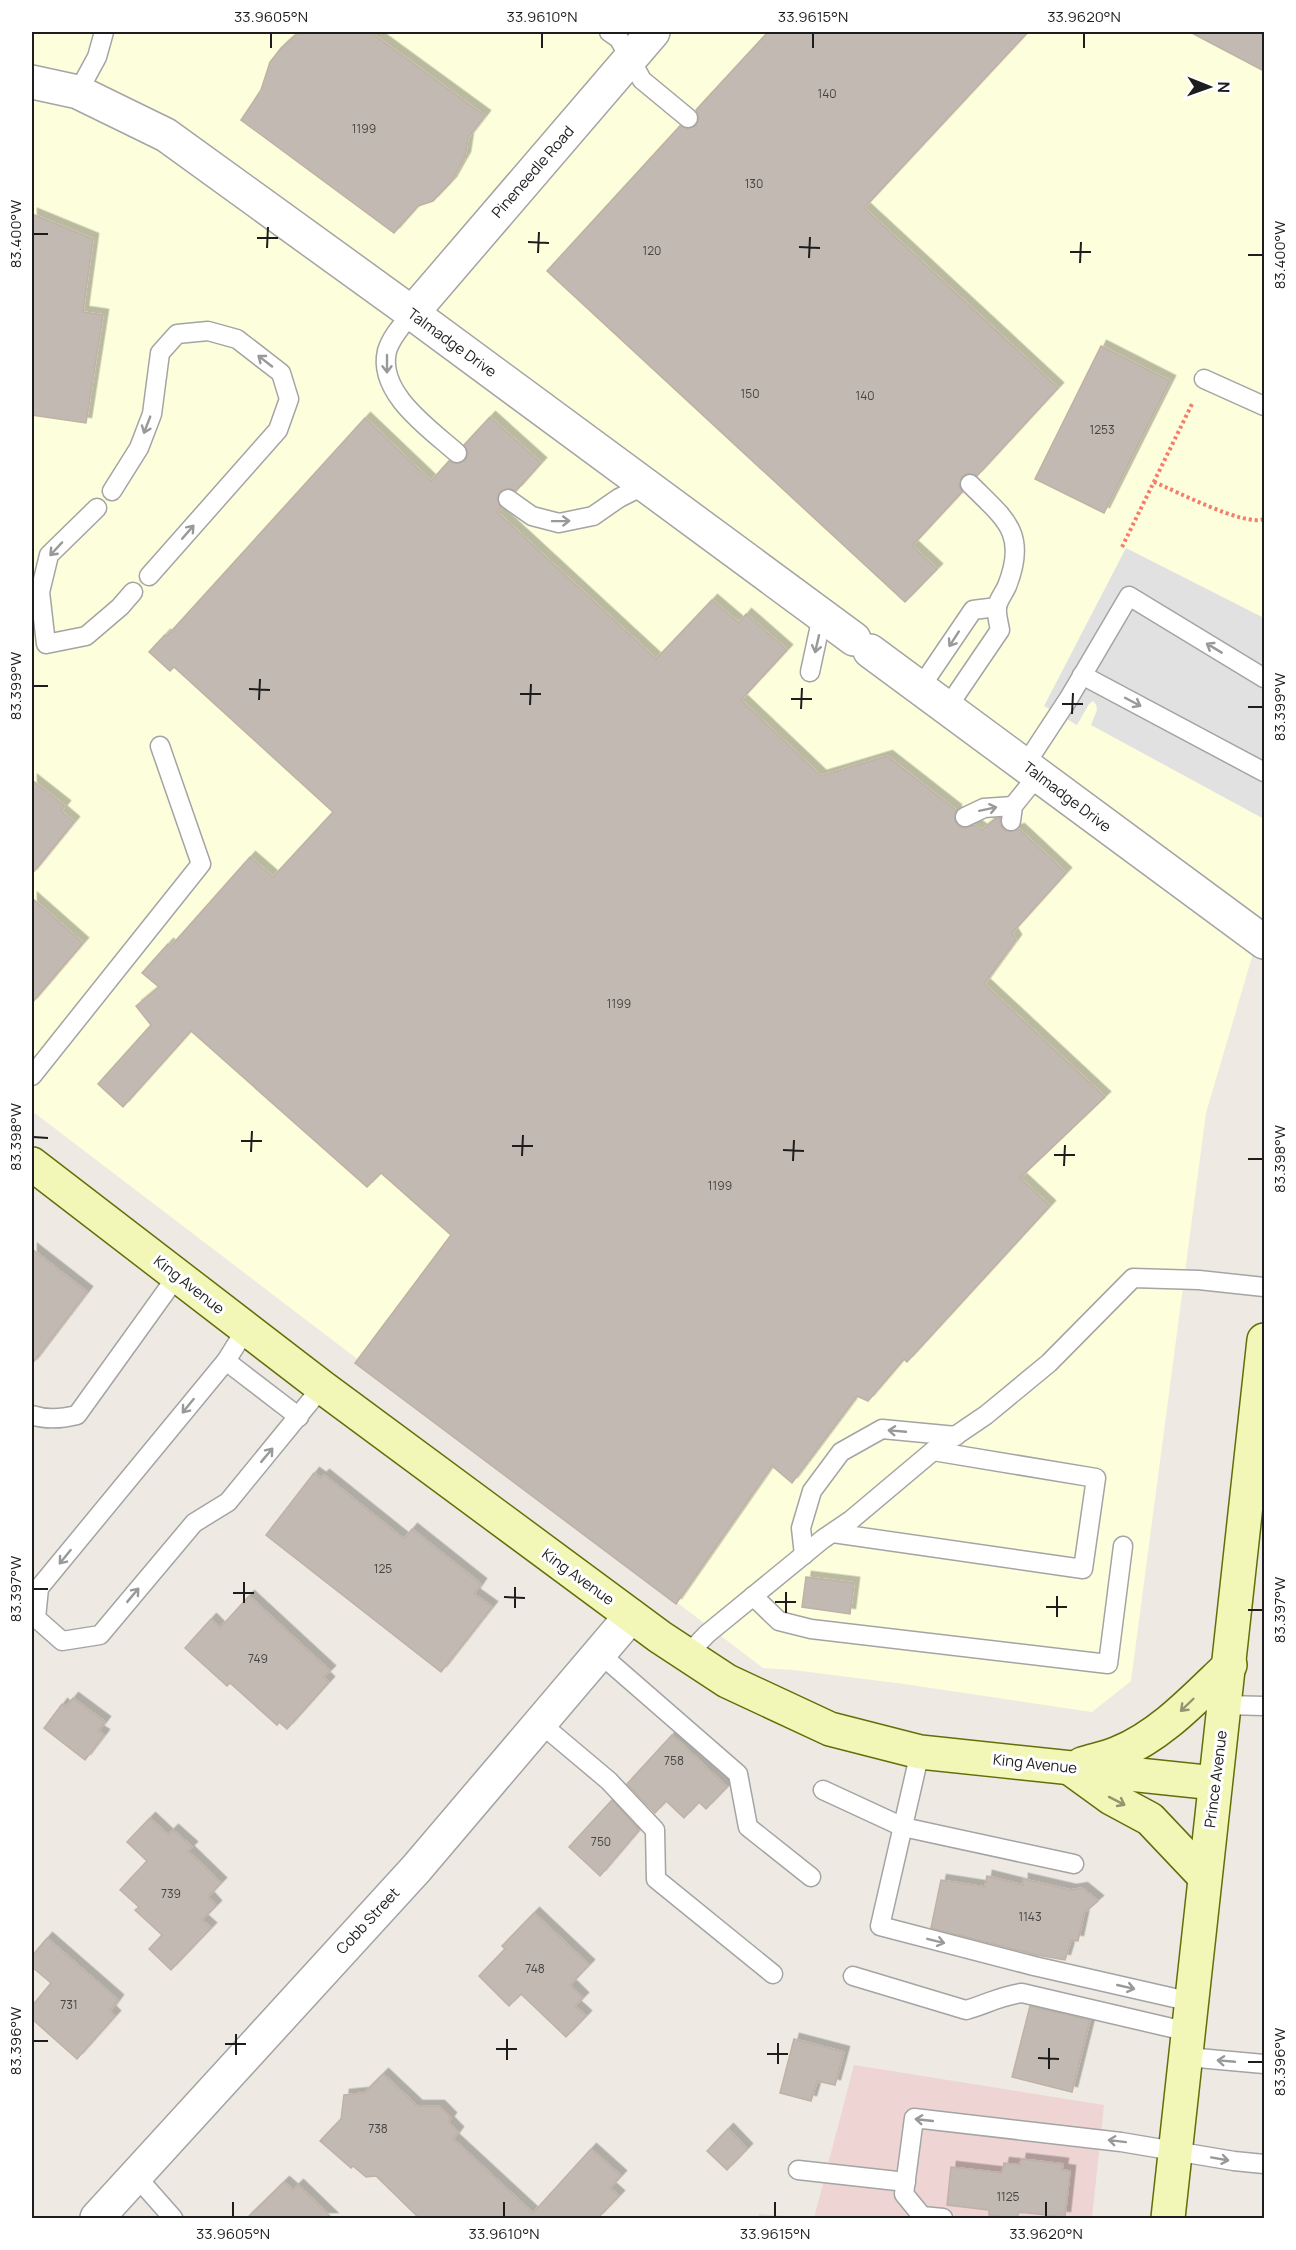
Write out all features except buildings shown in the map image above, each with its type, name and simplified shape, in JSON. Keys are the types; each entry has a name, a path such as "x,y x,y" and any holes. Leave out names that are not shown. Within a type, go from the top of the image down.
{"street":[{"name":"Pineneedle Road","path":"412,313 653,32"},
{"name":"Talmadge Drive","path":"32,82 78,92 166,135 412,313 1264,942"},
{"name":"King Avenue","path":"32,1164 322,1387 686,1656 727,1681 830,1728 920,1752 1215,1783"},
{"name":"Prince Avenue","path":"1168,2218 1204,1876 1258,1448 1263,1360"},
{"name":"Cobb Street","path":"97,2218 416,1869 631,1616"},
{"path":"1069,1767 1118,1753 1145,1739 1179,1713 1230,1665"},
{"path":"1069,1767 1111,1798 1149,1820 1204,1876"}],"lane":[{"path":"78,92 97,57 104,32"},
{"path":"609,32 620,39 642,80 687,118"},
{"path":"412,313 394,335 387,352 387,375 400,401 457,453"},
{"path":"112,491 139,448 152,414 160,353 177,334 208,331 237,339 281,373 289,399 278,430 149,576"},
{"path":"1204,378 1264,406"},
{"path":"947,708 1000,630 997,607 1015,562 1016,543 1006,521 970,484"},
{"path":"508,499 532,516 559,523 593,516 619,498 645,485"},
{"path":"97,508 49,555 40,592 39,644 86,636 120,607 133,592"},
{"path":"965,818 984,808 1012,814 1031,770 1082,675 1129,596 1264,678"},
{"path":"920,688 973,610 997,607"},
{"path":"810,672 822,616"},
{"path":"1082,675 1264,772"},
{"path":"32,1076 201,864 160,746"},
{"path":"32,1414 40,1418 63,1419 77,1415 177,1276"},
{"path":"686,1656 707,1634 753,1596 851,1520 933,1451 986,1414 1048,1363 1134,1278 1199,1280 1264,1287"},
{"path":"246,1329 226,1361 39,1588 36,1618 62,1641 100,1635 194,1523 228,1502 322,1387"},
{"path":"226,1361 299,1417"},
{"path":"804,1555 801,1528 812,1491 842,1452 882,1430 956,1436"},
{"path":"832,1533 1083,1569 1096,1478 933,1451"},
{"path":"753,1596 779,1621 811,1629 1108,1664 1123,1546"},
{"path":"599,1653 738,1774 748,1827 811,1877"},
{"path":"1225,1705 1264,1706"},
{"path":"540,1723 609,1781 655,1830 656,1879 773,1974"},
{"path":"920,1752 880,1926 1034,1966 1189,2030 1264,2064"},
{"path":"823,1790 903,1827 1074,1864"},
{"path":"853,1976 966,2010 1002,1996 1022,1994 1189,2030"},
{"path":"943,2218 922,2216 904,2194 914,2118 1121,2142 1264,2164"},
{"path":"798,2170 906,2182"},
{"path":"135,2175 173,2218"}],"path":[{"path":"1122,547 1204,378"},
{"path":"1154,482 1239,519 1259,521 1264,519"}],"shaded area":[{"path":"32,32 1264,32 1264,916 1206,1113 1131,1681 1092,1712 904,1684 763,1668 32,1111"},
{"path":"1126,548 1264,618 1264,819 1091,725 1097,710 1093,701 1077,725 1044,706"},
{"path":"854,2065 1104,2105 1092,2218 814,2218"},
{"path":"759,2214 814,2218 759,2218"}]}
